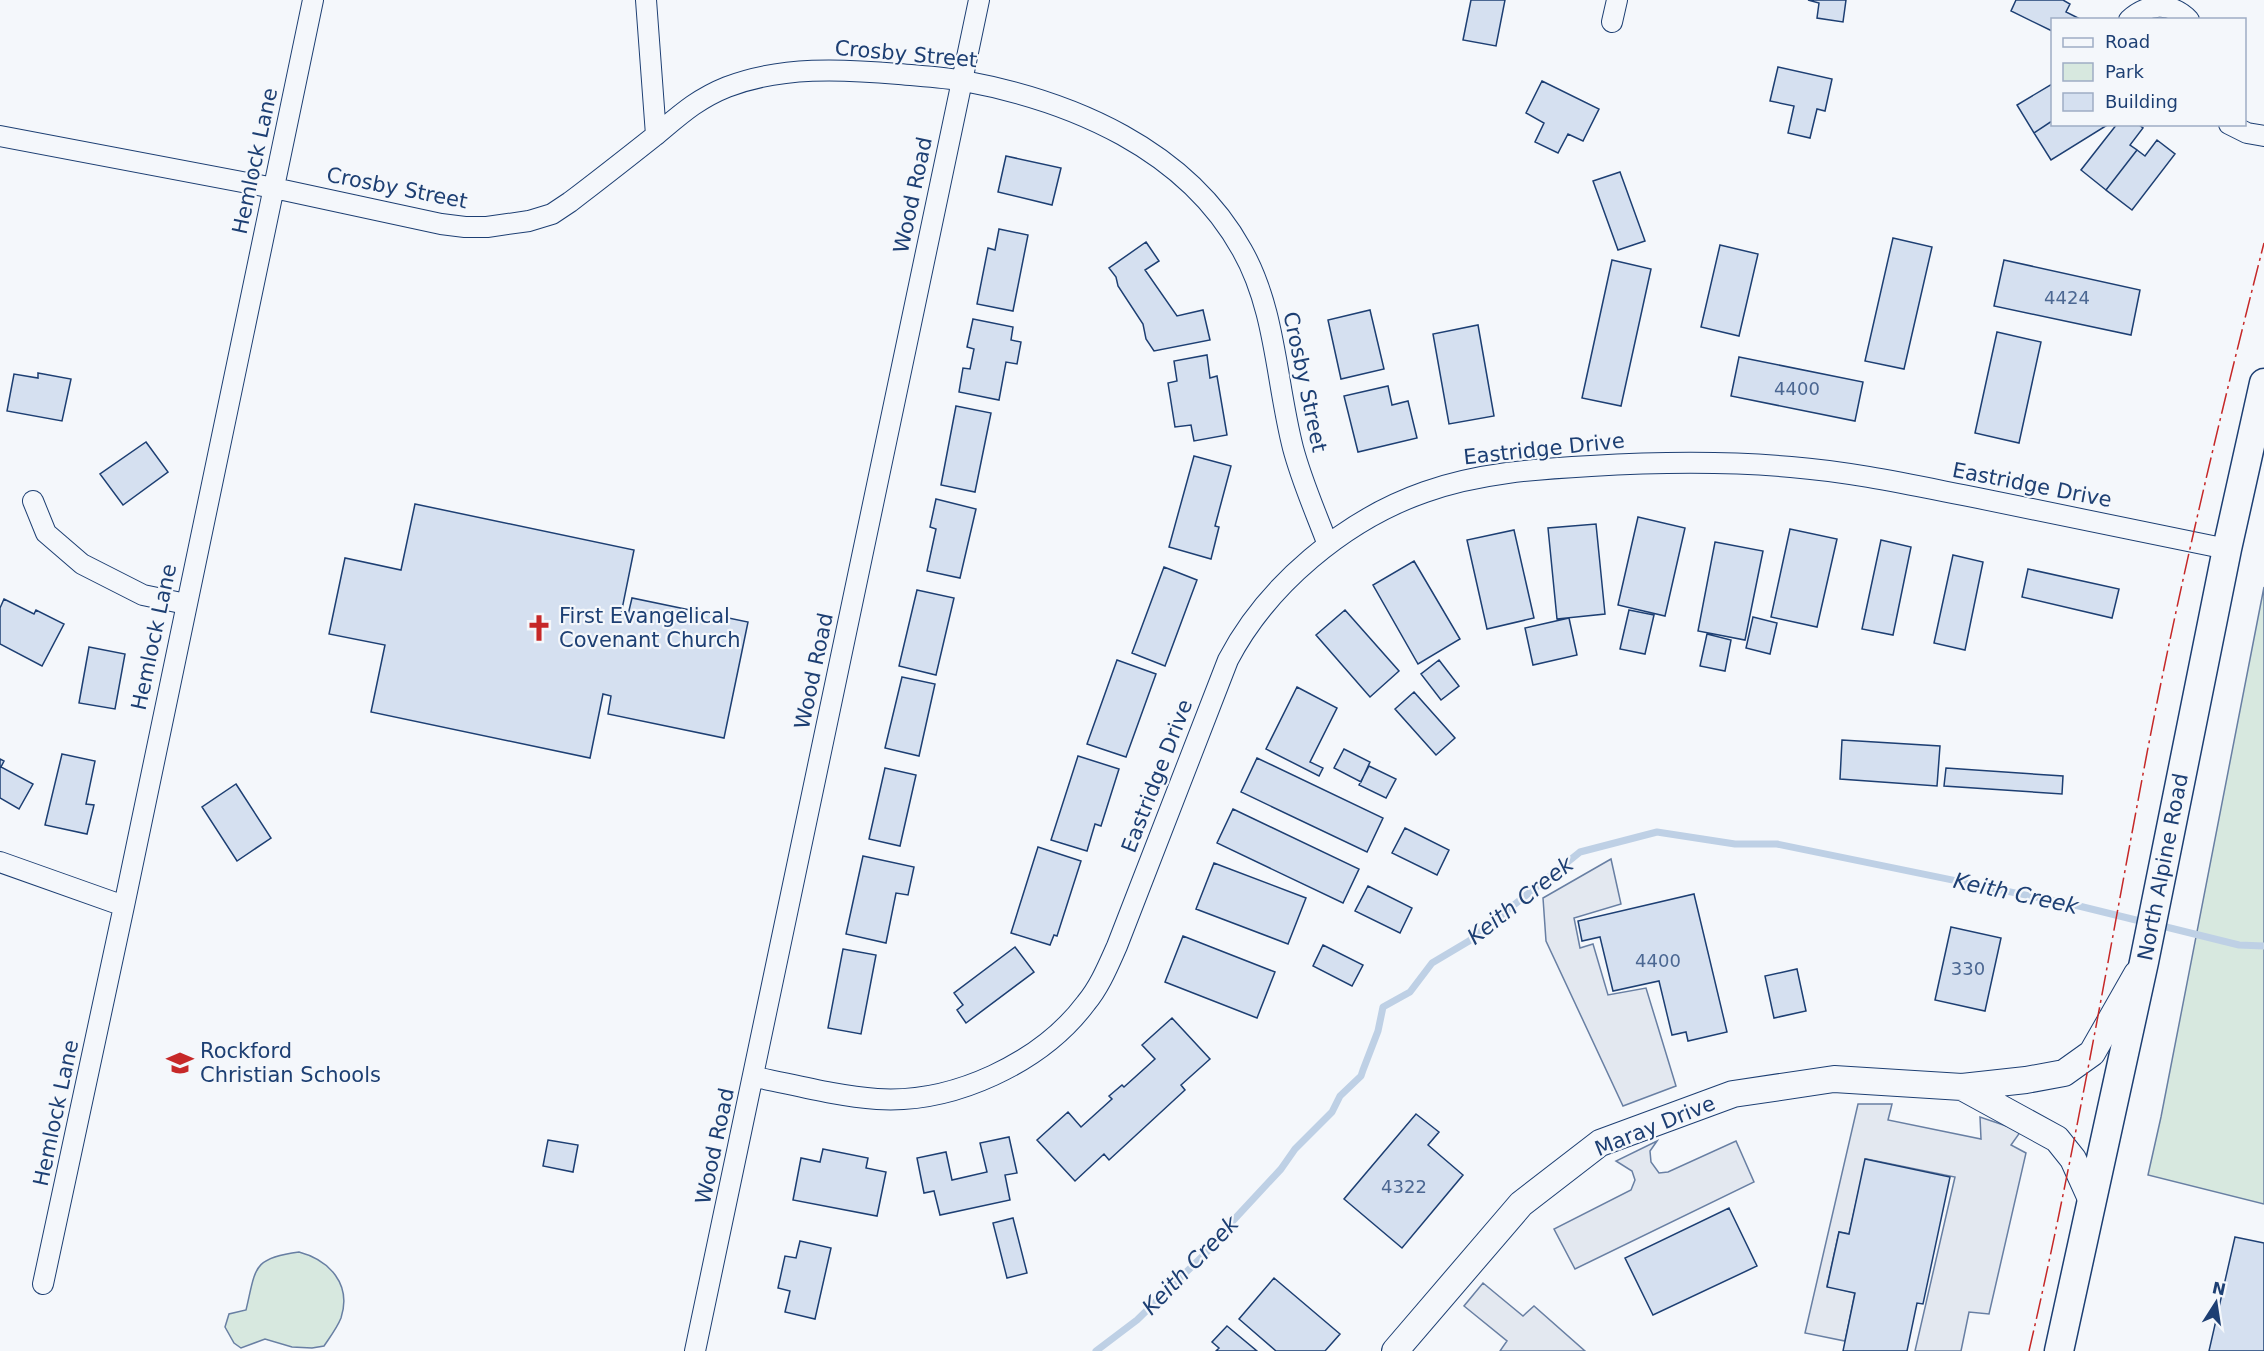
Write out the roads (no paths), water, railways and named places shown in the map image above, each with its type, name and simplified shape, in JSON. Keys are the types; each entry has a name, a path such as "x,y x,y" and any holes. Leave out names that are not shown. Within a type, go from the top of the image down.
{"main road":[{"name":"North Alpine Road","path":"2060,1351 2144,962 2227,549 2264,383"}],"street":[{"name":"Hemlock Lane","path":"43,1284 312,0"},
{"path":"646,0 657,135"},
{"name":"Wood Road","path":"695,1351 755,1077 980,0"},
{"path":"1612,22 1617,0"},
{"path":"2131,18 2137,12 2152,7 2169,7 2187,18"},
{"name":"Crosby Street","path":"0,136 465,227 504,225 552,214 657,135 693,104 710,95 750,81 791,72 856,70 962,81 1054,104 1103,125 1154,154 1183,176 1224,221 1243,251 1267,312 1293,448 1328,545"},
{"path":"2233,126 2247,133 2264,136"},
{"name":"Eastridge Drive","path":"755,1077 878,1099 926,1095 963,1087 986,1078 1034,1052 1052,1039 1087,1003 1105,972 1228,660 1239,639 1265,603 1294,573 1328,545 1366,520 1423,492 1454,483 1572,467 1691,462 1794,467 1897,482 2227,549"},
{"path":"33,501 46,533 82,564 142,595 186,604"},
{"path":"0,862 124,906"},
{"path":"1962,1087 2064,1073 2092,1053 2144,962"},
{"name":"Maray Drive","path":"1395,1351 1521,1204 1600,1143 1733,1094 1834,1079 1962,1087"},
{"path":"1962,1087 2057,1138 2073,1159 2092,1201"}],"waterway":[{"name":"Keith Creek","path":"1096,1351 1137,1320 1214,1245 1216,1239 1281,1169 1295,1149 1332,1112 1340,1096 1361,1076 1378,1031 1383,1007 1410,992 1432,963 1469,941 1580,852 1657,832 1735,844 1777,844 2079,906 2144,922"},
{"name":"Keith Creek","path":"2158,925 2239,945 2264,946"}],"place":[{"name":"First Evangelical Covenant Church","path":"539,628"},
{"name":"Rockford Christian Schools","path":"180,1063"}]}
